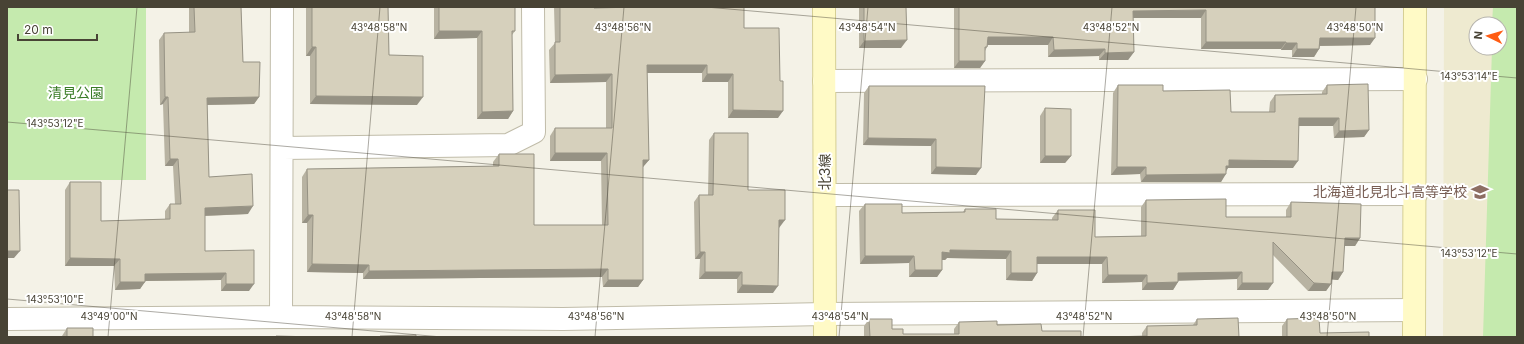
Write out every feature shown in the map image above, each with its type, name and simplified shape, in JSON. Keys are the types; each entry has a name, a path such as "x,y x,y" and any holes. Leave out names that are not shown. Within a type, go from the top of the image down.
{"street":[{"path":"281,317 283,148 282,7"},
{"path":"283,148 508,146 534,132 533,7"},
{"name":"北3線","path":"824,7 825,337"},
{"path":"1414,337 1416,194 1415,7"},
{"path":"824,81 1416,79"},
{"path":"825,195 1416,194"},
{"path":"7,319 281,317 563,319 825,314 1414,310"}],"shaded area":[{"name":"北海道北見北斗高等学校","path":"1444,7 1517,7 1517,337 1443,337"}],"green space":[{"name":"清見公園","path":"7,7 146,7 146,180 7,180"},
{"path":"1493,7 1517,7 1517,337 1483,337 1492,56 1508,56 1508,16 1492,16"}],"building":[{"path":"194,7 241,7 243,62 260,62 259,97 207,98 209,177 252,174 253,206 205,208 205,251 254,250 254,284 226,284 226,273 145,274 145,282 120,282 120,259 70,258 70,182 101,182 101,221 170,219 170,204 181,204 178,159 170,159 168,97 165,97 164,33 195,32"},
{"path":"312,7 388,7 389,55 423,56 423,97 316,96 316,47 312,47"},
{"path":"439,7 515,7 515,31 512,31 513,111 482,112 482,31 439,31"},
{"path":"560,7 744,7 744,28 779,28 780,81 783,81 783,111 733,110 733,74 707,74 707,65 647,65 649,160 643,160 643,280 608,280 608,269 369,271 369,265 312,264 313,215 308,215 307,169 499,166 499,154 534,154 534,225 608,225 607,153 555,153 555,128 612,128 612,74 555,75 555,42 560,42"},
{"path":"864,7 906,7 907,40 864,41"},
{"path":"959,7 1375,7 1375,38 1320,38 1319,49 1297,49 1297,43 1286,42 1206,42 1206,10 1133,11 1134,52 1105,53 1105,49 1054,50 1053,37 988,37 987,47 985,47 985,61 959,61"},
{"path":"1368,84 1369,130 1339,131 1339,118 1299,118 1298,161 1229,160 1229,166 1226,166 1226,174 1146,175 1146,167 1117,167 1118,85 1163,85 1163,91 1230,90 1231,112 1275,112 1275,95 1327,94 1327,85"},
{"path":"869,86 985,86 981,168 936,167 936,139 868,138"},
{"path":"1045,108 1071,109 1071,156 1045,156"},
{"path":"714,133 748,133 748,190 785,190 785,220 779,220 778,286 742,285 742,272 705,272 705,252 700,252 699,195 713,195"},
{"path":"7,190 19,190 20,251 7,251"},
{"path":"1226,199 1226,217 1291,217 1291,202 1361,204 1360,238 1345,238 1343,272 1332,272 1331,284 1314,283 1273,242 1273,283 1242,283 1242,272 1178,273 1178,282 1147,283 1147,275 1108,275 1107,257 1037,257 1037,273 1011,273 1011,251 950,250 950,253 942,252 942,270 915,270 914,256 865,256 865,204 902,204 902,213 965,212 965,209 996,209 996,219 1058,220 1058,210 1095,210 1095,237 1146,236 1146,200"},
{"path":"1238,318 1239,337 1111,337 1147,336 1147,326 1197,325 1197,319"},
{"path":"1319,318 1320,333 1369,332 1369,337 1287,337 1287,319"},
{"path":"869,319 892,319 892,329 903,329 903,334 959,334 959,322 997,321 997,325 1041,324 1042,331 1081,331 1081,337 870,337"},
{"path":"67,328 93,328 93,337 67,337"},
{"path":"416,335 416,337 380,337 380,336"},
{"path":"276,336 315,337 276,337"}],"place":[{"name":"北海道北見北斗高等学校","path":"1480,192"}]}
